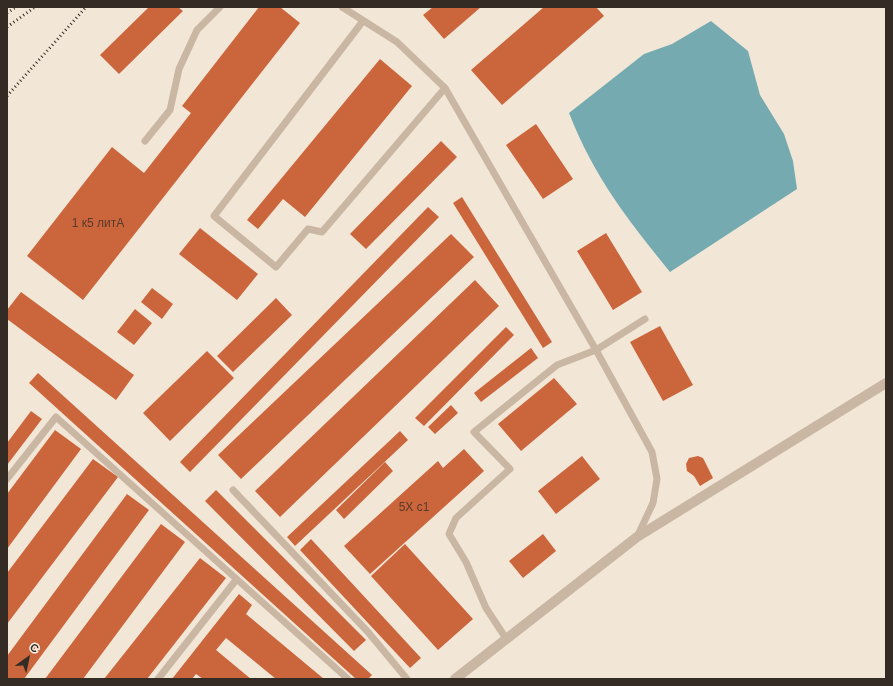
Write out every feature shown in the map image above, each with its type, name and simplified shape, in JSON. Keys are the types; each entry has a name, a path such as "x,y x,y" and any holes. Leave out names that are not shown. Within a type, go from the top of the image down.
{"street":[{"path":"456,679 637,537 886,383"}],"lane":[{"path":"145,141 170,110 179,69 197,30 220,7"},
{"path":"342,7 397,42 445,88 596,350 652,452 657,479 653,503 637,537"},
{"path":"363,21 214,216 276,267 308,229 322,232 445,88"},
{"path":"507,640 486,608 466,562 449,534 456,518 510,469 474,432 557,365 596,350 645,319"},
{"path":"7,479 56,417 348,679"},
{"path":"233,490 368,632 407,679"},
{"path":"158,679 236,580"}],"water":[{"path":"711,21 748,51 760,95 784,134 793,161 797,189 670,272 613,197 589,158 569,113 644,54 672,44"}],"building":[{"path":"149,7 178,7 183,11 119,74 100,55"},
{"path":"259,7 280,7 300,23 83,300 27,256 112,147 144,173 191,113 182,106"},
{"path":"433,7 481,7 444,39 423,15"},
{"path":"544,7 596,7 604,16 502,105 471,70"},
{"path":"380,59 412,86 305,217 283,199 258,229 247,220"},
{"path":"536,124 573,179 543,199 506,145"},
{"path":"441,141 457,157 366,249 350,234"},
{"path":"462,197 552,342 543,348 453,203"},
{"path":"428,207 439,217 190,472 180,462"},
{"path":"200,228 258,274 237,300 179,254"},
{"path":"606,233 642,292 613,310 577,251"},
{"path":"451,234 474,257 241,479 218,455"},
{"path":"475,280 499,306 280,517 255,491"},
{"path":"152,288 173,304 162,319 141,302"},
{"path":"21,292 134,375 116,400 7,319 7,310"},
{"path":"276,298 292,315 233,372 217,356"},
{"path":"135,309 152,323 134,345 117,332"},
{"path":"660,326 693,385 663,401 630,342"},
{"path":"506,327 514,335 424,426 415,418"},
{"path":"531,348 538,358 481,402 474,393"},
{"path":"207,351 234,378 170,441 143,413"},
{"path":"38,373 372,675 368,679 356,679 29,383"},
{"path":"554,378 577,404 521,451 498,424"},
{"path":"451,405 458,413 435,434 428,427"},
{"path":"31,411 42,419 7,465 7,443"},
{"path":"55,430 81,449 7,549 7,494"},
{"path":"400,431 408,440 295,546 287,537"},
{"path":"464,449 484,471 370,574 344,546 438,461 443,468"},
{"path":"582,456 600,479 556,514 538,491"},
{"path":"698,456 703,458 713,478 700,486 694,476 687,471 686,464 689,458"},
{"path":"93,459 118,477 7,624 7,573"},
{"path":"385,462 393,471 344,519 336,510"},
{"path":"216,490 366,640 354,651 205,501"},
{"path":"127,494 149,510 24,679 7,679 7,656"},
{"path":"161,524 185,542 83,679 45,679"},
{"path":"543,534 556,551 523,578 509,561"},
{"path":"311,539 421,658 410,668 300,550"},
{"path":"405,544 473,619 438,650 371,576"},
{"path":"200,558 226,578 147,679 104,679"},
{"path":"239,594 252,605 246,614 324,679 276,679 226,638 216,650 251,679 203,679 196,674 192,679 172,679"}],"railway":[{"path":"7,13 16,7"},
{"path":"7,27 35,7"},
{"path":"7,96 86,7"}]}
